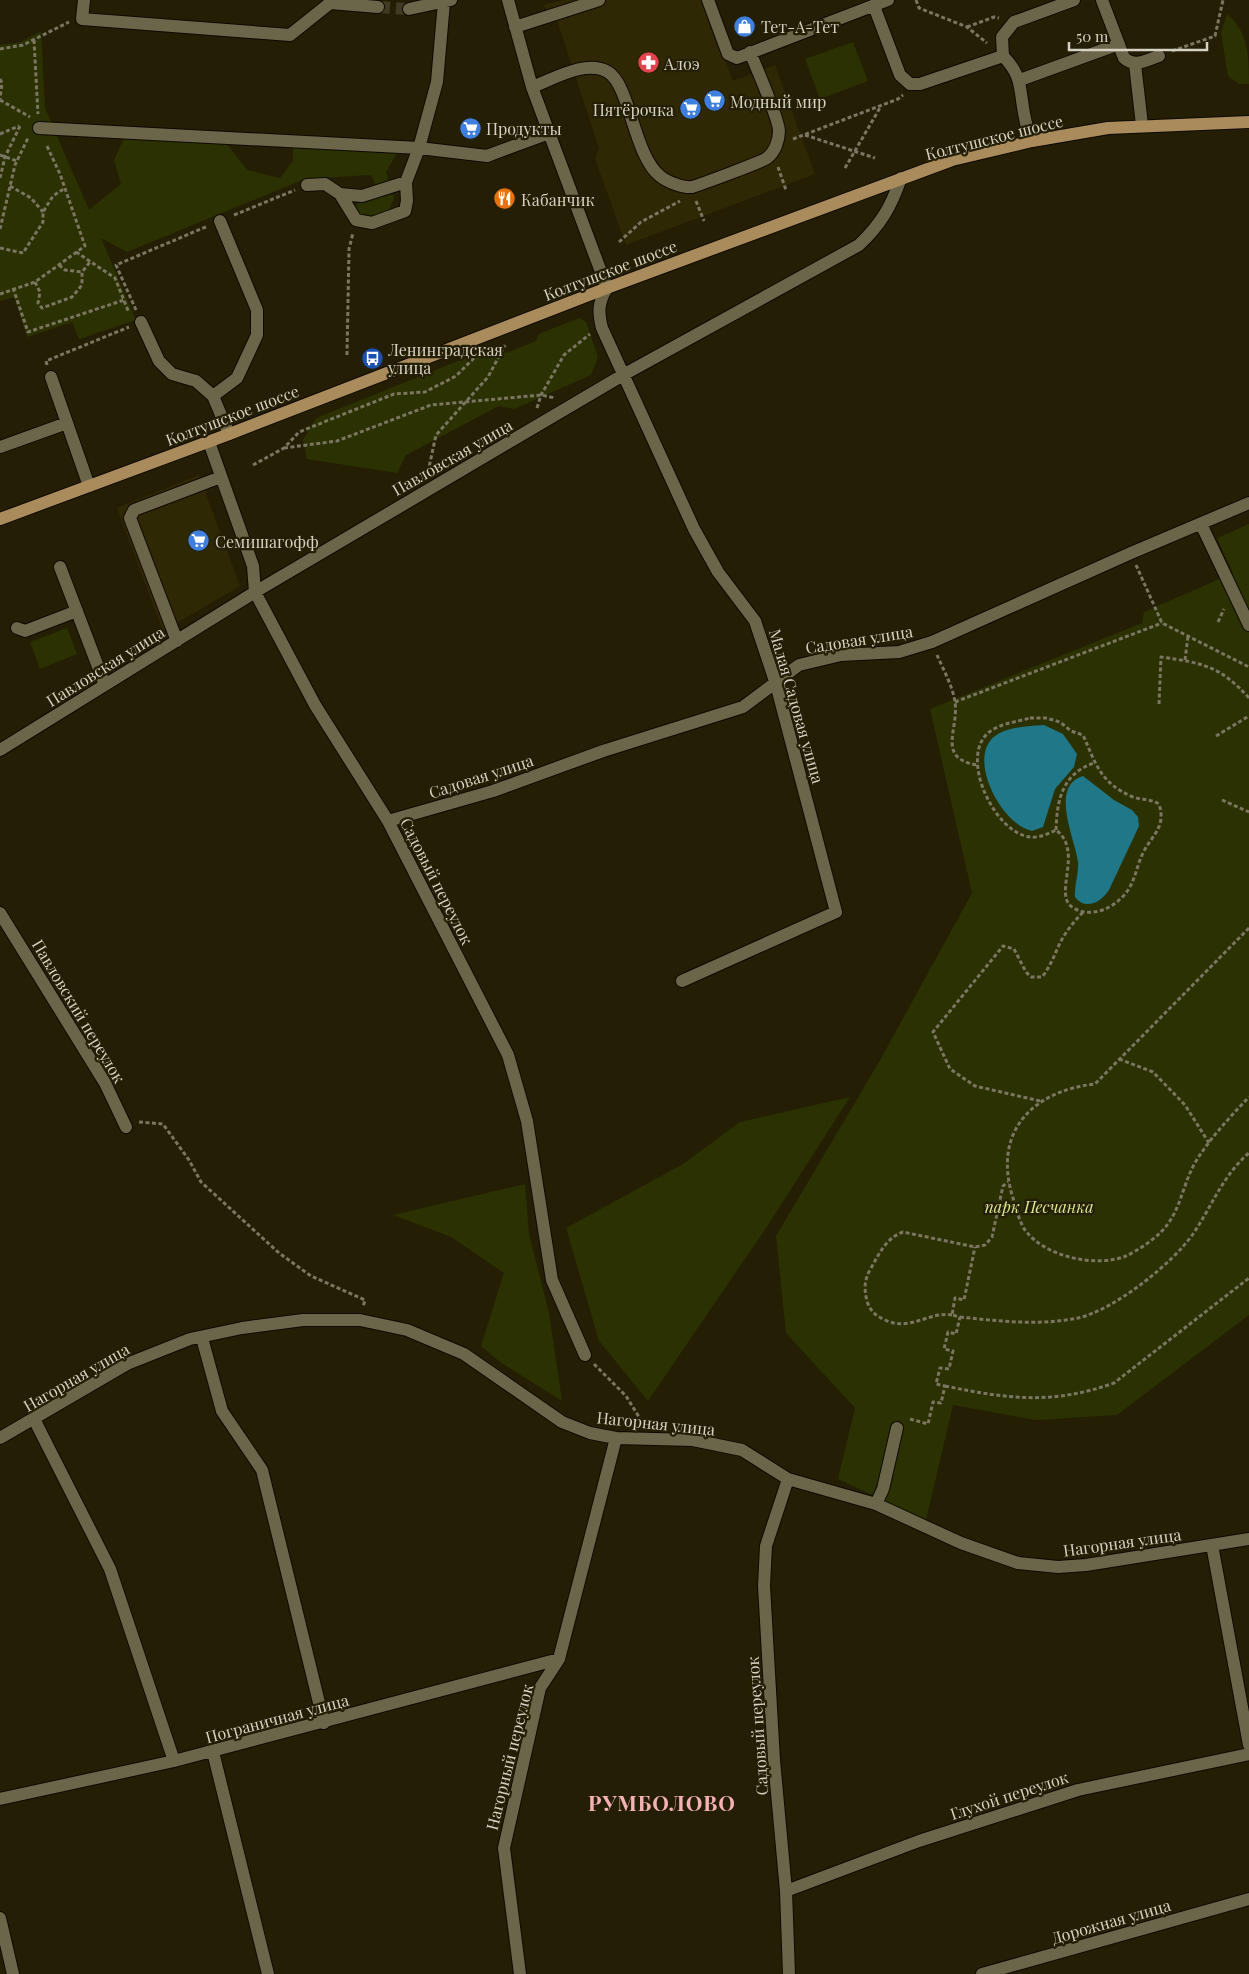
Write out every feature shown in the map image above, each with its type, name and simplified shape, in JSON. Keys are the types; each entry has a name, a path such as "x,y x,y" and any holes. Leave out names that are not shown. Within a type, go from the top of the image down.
{"main road":[{"name":"Колтушское шоссе","path":"0,519 209,442 607,288 952,160 1032,141 1108,128 1142,125 1249,122"}],"street":[{"path":"84,0 82,19 290,35 330,3 378,7"},
{"path":"508,0 532,87 607,288"},
{"path":"515,27 582,3 599,0"},
{"path":"708,0 728,54 736,58 888,0"},
{"path":"1032,141 1025,119 1020,80 1013,66 1003,56 1002,37 1014,22 1074,0"},
{"path":"1102,0 1124,58 1129,63 1135,64 1159,56"},
{"path":"307,185 325,184 340,194 356,220 372,223 404,211 407,201 406,182 419,148 437,82 448,1 410,9"},
{"path":"874,6 900,76 910,84 920,84 1003,56"},
{"path":"1020,80 1119,44"},
{"path":"532,87 583,68 597,67 610,72 618,84 646,159 660,176 678,185 691,187 767,158 776,146 779,130 750,52"},
{"path":"1135,64 1142,125"},
{"path":"37,125 419,148 487,156 549,133"},
{"name":"Павловская улица","path":"0,750 255,592 623,375 859,246 878,227 893,202 901,178"},
{"path":"340,194 362,196 406,182"},
{"path":"213,396 237,378 258,335 257,310 220,221"},
{"name":"Малая Садовая улица","path":"607,288 600,300 598,313 623,375 694,529 718,572 755,621 776,684 836,912 682,981"},
{"path":"138,324 159,362 172,374 196,381 213,396 229,434"},
{"path":"51,377 88,486"},
{"path":"0,447 67,423"},
{"name":"Садовый переулок","path":"209,442 253,566 255,592 314,704 388,821 508,1055 527,1121 552,1280 585,1355"},
{"path":"176,641 130,518 134,510 221,477"},
{"name":"Садовая улица","path":"388,821 493,791 603,751 743,707 799,665 841,655 899,652 932,642 1131,553 1249,504"},
{"path":"1201,524 1249,625"},
{"path":"60,567 105,685"},
{"path":"17,628 24,631 77,611"},
{"name":"Павловский переулок","path":"0,914 106,1082 124,1122"},
{"name":"Нагорная улица","path":"0,1438 127,1364 190,1339 202,1338 242,1328 303,1320 360,1320 407,1330 464,1354 562,1422 590,1434 616,1438 693,1440 742,1450 788,1479 876,1504 961,1543 1018,1563 1058,1567 1086,1565 1249,1539"},
{"path":"202,1338 222,1411 262,1470 324,1723"},
{"path":"34,1419 110,1569 174,1761"},
{"path":"876,1504 882,1488 897,1428"},
{"name":"Нагорный переулок","path":"520,1974 504,1848 540,1688 560,1659 616,1438"},
{"name":"Садовый переулок","path":"788,1479 766,1546 764,1586 774,1760 786,1891 789,1974"},
{"path":"1212,1545 1249,1745"},
{"name":"Пограничная улица","path":"0,1799 212,1752 560,1659"},
{"path":"212,1752 268,1974"},
{"name":"Глухой переулок","path":"786,1891 919,1841 1078,1790 1249,1754"},
{"name":"Дорожная улица","path":"982,1974 1249,1899"},
{"path":"0,1918 13,1974"}],"path":[{"path":"916,0 919,8 968,27 1003,56"},
{"path":"1159,56 1215,36 1223,0"},
{"path":"968,27 994,17 1014,22"},
{"path":"0,50 23,45 72,20 82,19"},
{"path":"0,229 17,161 37,125 34,40"},
{"path":"0,79 2,83 0,99 30,117 37,125 65,188 85,246 35,282 0,294"},
{"path":"776,146 898,100 906,92 910,84"},
{"path":"845,168 881,106"},
{"path":"0,134 20,126 37,125"},
{"path":"0,178 5,157 20,126"},
{"path":"804,135 876,158"},
{"path":"0,155 17,161"},
{"path":"782,178 786,190"},
{"path":"138,324 116,265 307,185"},
{"path":"10,186 31,198 43,212"},
{"path":"0,248 23,253 43,222 43,212 53,196 65,188"},
{"path":"699,209 704,221"},
{"path":"619,242 641,222 662,211"},
{"path":"347,355 349,249 356,220"},
{"path":"76,252 115,278 124,300 138,324"},
{"path":"35,282 40,292 38,303 42,308 72,297 82,285 82,272 90,262"},
{"path":"59,265 65,270 82,272"},
{"path":"14,288 28,332 124,300"},
{"path":"51,377 46,361 138,324"},
{"path":"530,430 540,395 564,354 593,332"},
{"path":"253,465 284,448 298,432 394,394 425,392 456,376 473,360 505,345 488,377 470,400 436,435 423,493"},
{"path":"284,448 338,441 430,404 540,395 577,402"},
{"path":"1131,553 1162,623 1249,667"},
{"path":"955,702 1162,623"},
{"path":"1185,660 1188,636"},
{"path":"932,642 955,702 952,743 955,756 963,763 977,765"},
{"path":"1159,704 1161,657 1200,662 1233,680 1249,698"},
{"path":"1216,736 1249,716"},
{"path":"1056,830 1047,834 1030,837 1021,835 1005,823 995,812 987,796 977,765 977,752 980,742 987,733 998,727 1030,718 1046,718 1060,722 1071,731 1083,735 1094,763 1109,781 1125,793 1141,800 1153,800 1159,804 1162,819 1156,835 1143,852 1128,891 1107,909 1094,913 1083,912 1072,907 1065,895 1069,855 1066,842 1056,830 1061,790 1080,769 1094,763"},
{"path":"1222,800 1249,812"},
{"path":"1040,1101 975,1086 950,1069 933,1032 1003,946 1014,949 1026,972 1031,977 1042,976 1048,970 1071,925 1083,912"},
{"path":"1249,928 1096,1084 1073,1087 1040,1101 1028,1111 1015,1129 1008,1151 1008,1182 1025,1230 1044,1246 1067,1256 1096,1261 1126,1256 1160,1232 1179,1208 1195,1163 1209,1143 1249,1097"},
{"path":"1120,1060 1153,1072 1185,1105 1209,1143"},
{"path":"124,1122 130,1116 139,1122 163,1124 190,1160 198,1178 264,1240 311,1276 365,1300"},
{"path":"1008,1182 1004,1186 992,1237 985,1245 976,1247 903,1232 894,1235 888,1241 865,1282 864,1292 869,1308 877,1316 890,1323 906,1324 944,1314 998,1321 1044,1322 1079,1318 1109,1304 1151,1277 1172,1259 1192,1234 1223,1182 1238,1162 1249,1153"},
{"path":"952,1315 955,1298 964,1300 976,1247"},
{"path":"960,1317 956,1334 948,1332 944,1349 952,1351 948,1369 940,1368 936,1384 991,1395 1045,1399 1095,1390 1114,1383 1249,1278"},
{"path":"585,1355 626,1396 653,1439"},
{"path":"897,1428 900,1417 928,1424 933,1402 941,1404 945,1386"}],"shaded area":[{"path":"565,0 702,0 733,81 775,65 815,174 626,245 595,159 599,148 557,20 543,5"},
{"path":"199,475 240,586 163,631 117,508"}],"green space":[{"path":"1227,14 1240,29 1244,37 1248,55 1249,84 1239,84 1228,76 1221,33"},
{"path":"41,31 45,108 89,210 121,184 114,160 124,138 227,144 247,170 280,178 293,161 293,147 397,153 386,172 394,198 389,211 372,218 360,216 355,207 362,199 371,196 375,184 371,175 305,179 127,252 101,238 136,320 79,339 72,322 27,337 14,297 0,301 0,45 21,42"},
{"path":"853,42 868,81 820,99 805,59"},
{"path":"579,318 586,322 598,357 591,375 514,409 499,406 406,455 397,473 307,459 303,440 316,418 493,347 506,353 536,341 539,334"},
{"name":"парк Песчанка","path":"1249,524 1249,1315 1117,1415 1036,1420 953,1405 926,1520 838,1479 855,1408 786,1333 776,1236 879,1062 972,893 930,709 1142,623 1144,612 1233,573 1217,538"},
{"path":"67,628 77,654 40,669 30,642"},
{"path":"850,1097 766,1228 648,1401 599,1341 566,1228 683,1164 740,1122"},
{"path":"525,1184 529,1234 549,1313 562,1401 500,1362 481,1346 504,1273 451,1237 393,1215"}],"water":[{"path":"1044,725 1063,734 1077,754 1074,767 1055,789 1043,827 1032,831 1021,826 1011,818 993,793 984,765 985,752 990,741 1001,733 1015,728"},
{"path":"1083,776 1114,800 1132,810 1138,817 1139,826 1109,890 1098,901 1088,904 1084,904 1075,897 1078,862 1069,827 1066,801 1067,790 1073,782"}],"tunnel":[{"path":"378,7 409,9"}],"place":[{"name":"Тет-А-Тет","path":"745,26"},
{"name":"Алоэ","path":"648,63"},
{"name":"Модный мир","path":"714,101"},
{"name":"Пятёрочка","path":"690,109"},
{"name":"Продукты","path":"470,128"},
{"name":"Кабанчик","path":"505,199"},
{"name":"Ленинградская улица","path":"372,358"},
{"name":"Семишагофф","path":"199,541"}],"district":[{"name":"РУМБОЛОВО","path":"662,1802"}]}
